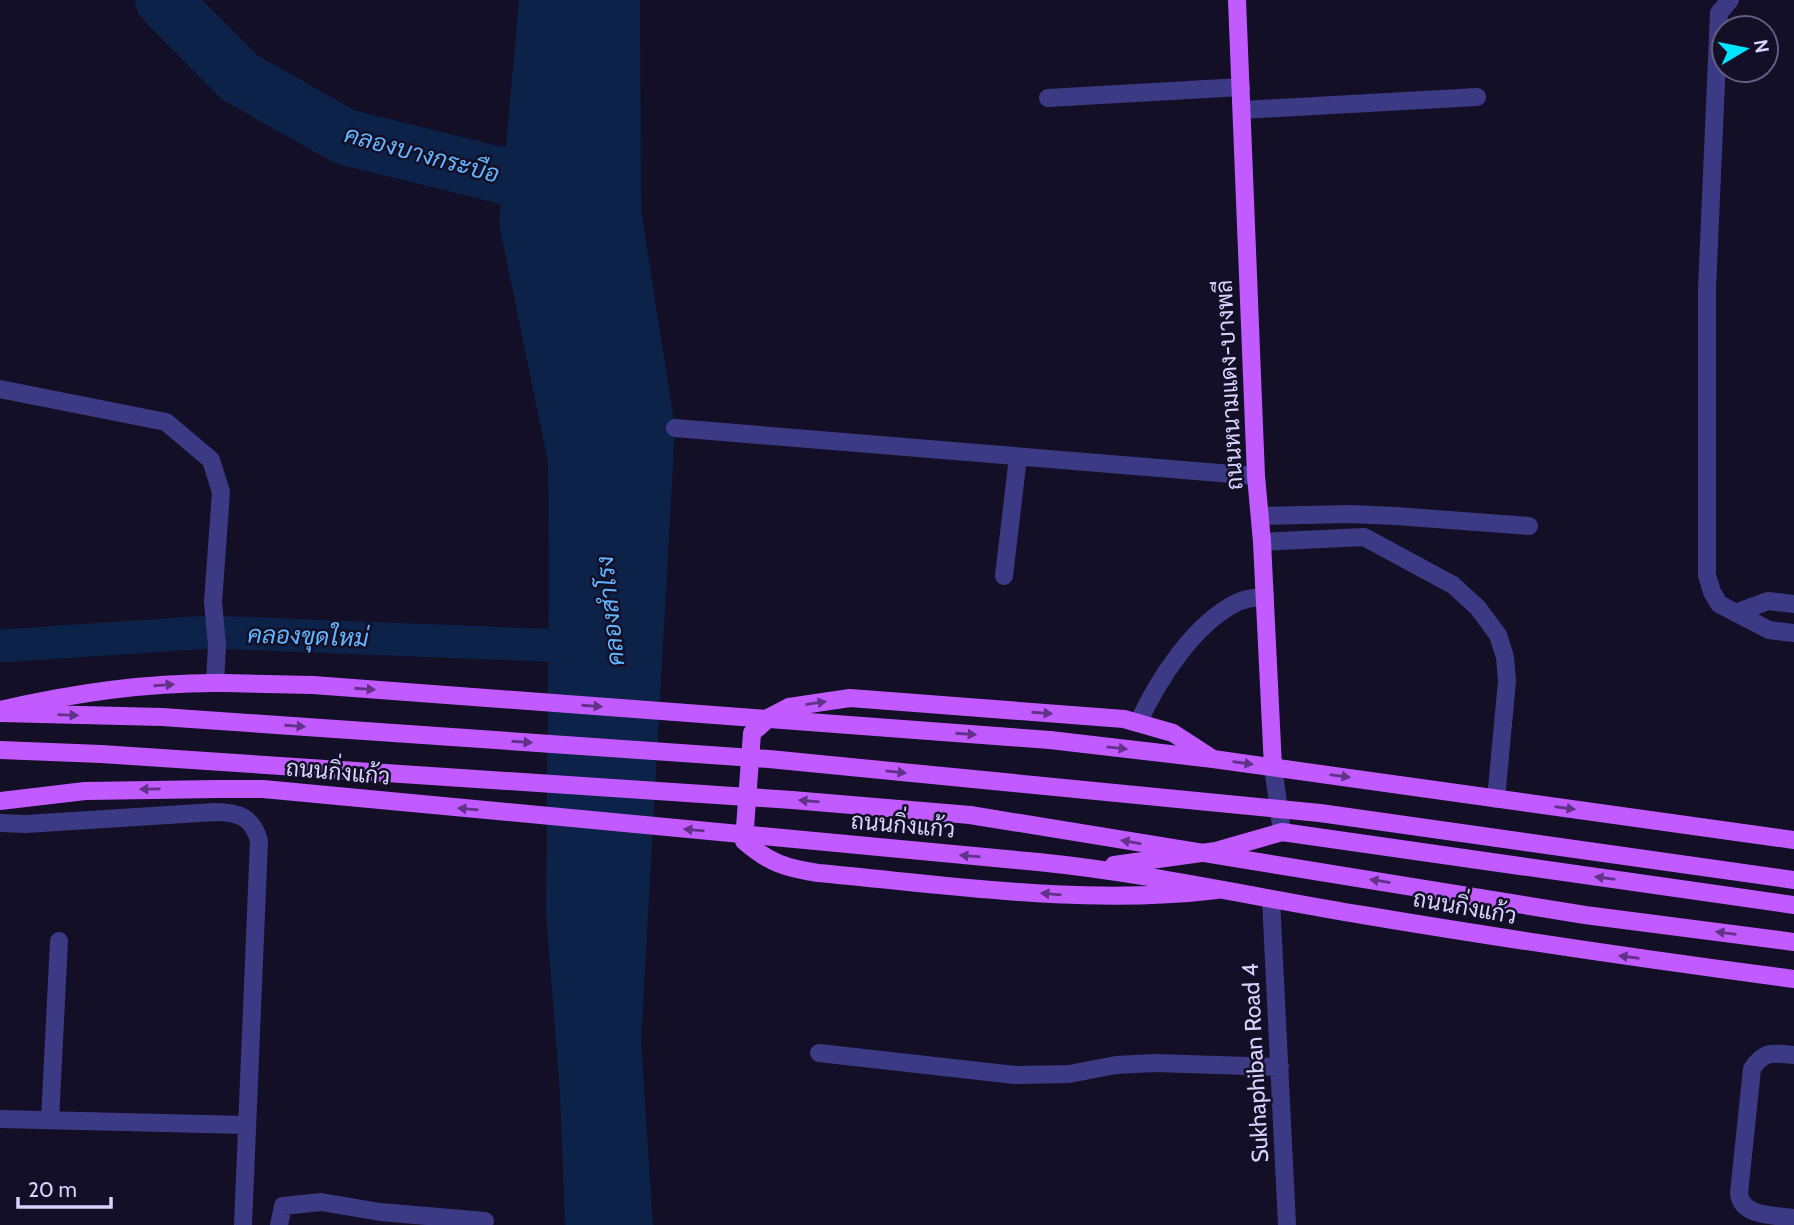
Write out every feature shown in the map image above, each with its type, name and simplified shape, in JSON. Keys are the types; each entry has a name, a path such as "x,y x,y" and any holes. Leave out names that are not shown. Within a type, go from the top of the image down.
{"main road":[{"name":"ถนนหนามแดง-บางพลี","path":"1237,0 1256,475 1273,767"},
{"path":"0,711 92,692 220,683 313,685 1050,740 1273,767 1794,840"},
{"path":"1213,759 1173,733 1124,719 850,698 789,707 771,717 752,733 744,841 759,855 777,865 818,873 1079,896 1171,895 1217,890"},
{"path":"0,711 162,717 782,760 1320,813 1794,880"},
{"path":"0,750 101,754 792,800 970,815 1585,915 1794,942"},
{"name":"ถนนกิ่งแก้ว","path":"0,801 85,791 263,789 1038,862 1093,868 1534,944 1794,979"},
{"path":"1093,868 1216,851 1282,832 1794,905"}],"street":[{"path":"1730,0 1719,13 1709,261 1707,575 1719,604 1769,630 1794,633"},
{"path":"1048,98 1241,87"},
{"path":"1242,110 1477,97"},
{"path":"0,390 166,422 211,460 221,492 213,602 220,683"},
{"path":"676,428 1256,475"},
{"path":"1004,576 1018,457"},
{"path":"1260,516 1350,514 1530,526"},
{"path":"1262,542 1364,537 1453,584 1478,608 1498,635 1505,657 1507,681 1496,799"},
{"path":"1139,723 1149,700 1196,633 1218,613 1241,600 1265,596"},
{"path":"1738,612 1768,601 1794,604"},
{"path":"1273,767 1282,832"},
{"path":"0,823 26,824 215,811 232,812 251,822 259,841 243,1225"},
{"name":"Sukhaphiban Road 4","path":"1271,899 1287,1225"},
{"path":"50,1121 60,941"},
{"path":"819,1053 1015,1075 1069,1074 1116,1065 1155,1063 1280,1067"},
{"path":"1794,1055 1772,1053 1759,1057 1752,1069 1739,1193 1740,1201 1748,1211 1794,1218"},
{"path":"0,1119 246,1125"},
{"path":"279,1225 283,1206 321,1202 380,1212 485,1221"}],"water":[{"name":"คลองสำโรง","path":"519,0 640,0 641,210 675,428 641,1041 653,1225 565,1225 560,1094 546,913 548,462 499,224"}],"waterway":[{"name":"คลองบางกระบือ","path":"163,0 239,77 345,137 557,189"},
{"name":"คลองขุดใหม่","path":"0,646 210,632 594,647"}]}
